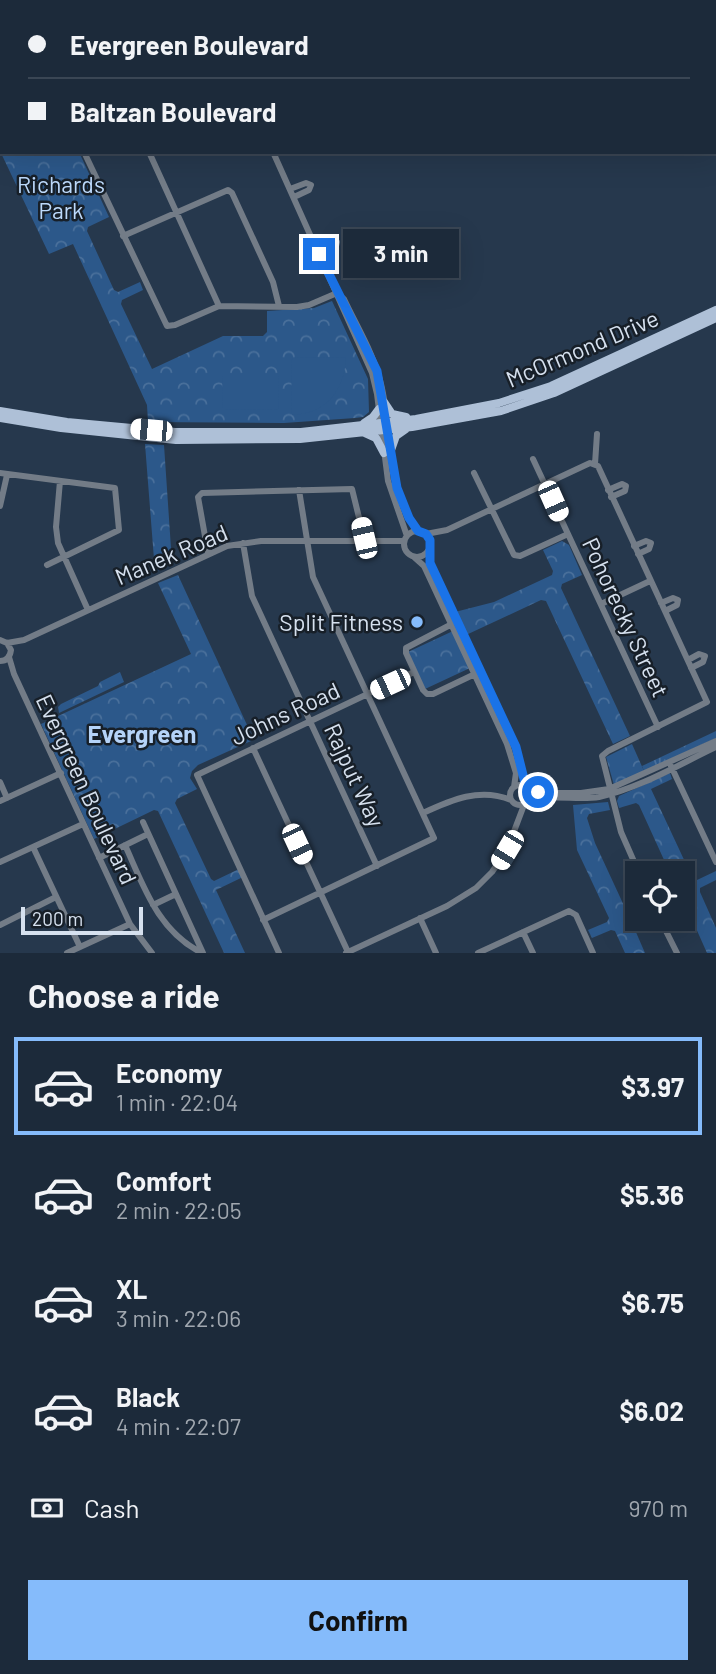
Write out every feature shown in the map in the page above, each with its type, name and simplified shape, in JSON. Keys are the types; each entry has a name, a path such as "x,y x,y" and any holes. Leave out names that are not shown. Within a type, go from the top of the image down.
{"main road":[{"name":"McOrmond Drive","path":"414,423 499,404 551,386 716,310"},
{"name":"McOrmond Drive","path":"0,411 67,422 175,432 302,432 414,423 501,411 554,393 716,318"},
{"path":"382,405 392,414 414,423 396,436 387,453 376,438 360,428 382,405"},
{"name":"McOrmond Drive","path":"0,418 61,428 176,440 300,439 360,428"}],"street":[{"path":"85,154 167,326 219,306 309,305 337,293"},
{"path":"150,154 219,306"},
{"path":"274,154 337,293 344,299 374,363 382,405 389,487 406,529 405,550 424,566 454,623"},
{"path":"290,189 306,183 311,185 309,190 294,198"},
{"path":"123,236 228,190 232,192 273,282 279,306"},
{"path":"316,246 333,239 337,242 336,246 319,254"},
{"path":"597,435 595,464 707,703 603,754 602,761 621,832 634,861"},
{"path":"387,453 406,513 418,531 426,534 447,530 590,463 595,464"},
{"name":"Pohorecky Street","path":"533,459 658,727"},
{"path":"474,473 515,556 568,534"},
{"path":"0,506 3,474 115,488 119,526 116,532 47,565"},
{"path":"60,481 56,527 58,543 88,610"},
{"path":"608,490 622,484 626,486 625,491 611,497"},
{"path":"208,553 198,497 200,494 352,489 365,542"},
{"path":"263,920 434,838 317,586 311,568 299,490"},
{"path":"414,557 423,556 447,530"},
{"path":"405,538 418,531"},
{"path":"426,534 430,540 430,563 511,753 517,780 513,788 512,802 517,811 516,825"},
{"name":"Manek Road","path":"4,641 23,640 227,546 306,541 384,542 405,538"},
{"path":"634,546 646,541 651,543 649,549 638,554"},
{"name":"Manek Road","path":"384,542 405,550"},
{"name":"Rajput Way","path":"243,543 252,596 377,866"},
{"path":"601,604 650,581"},
{"path":"661,603 673,597 678,600 677,605 665,611"},
{"path":"454,623 407,646 406,653 414,672 423,690 430,695 477,673"},
{"name":"Manek Road","path":"0,661 23,640"},
{"name":"Evergreen Boulevard","path":"4,641 14,674 130,924 152,953"},
{"path":"688,660 699,654 705,656 703,662 691,668"},
{"name":"Evergreen Boulevard","path":"0,661 14,674"},
{"name":"Johns Road","path":"279,953 197,775 414,672"},
{"path":"253,748 347,953 457,901 485,880 507,850 530,796 516,747 477,673"},
{"path":"670,765 716,741"},
{"path":"491,795 526,804 538,799 586,799 610,792 716,747"},
{"path":"670,765 716,862"},
{"path":"0,782 4,800 61,773"},
{"path":"423,813 458,797 491,795 520,785 538,793 610,792"},
{"path":"143,822 202,953"},
{"path":"0,863 83,824"},
{"path":"99,858 148,834"},
{"path":"125,845 153,905 167,926 178,938 202,953"},
{"path":"33,847 80,947"},
{"path":"153,905 176,894"},
{"path":"0,925 56,897"},
{"path":"478,953 572,911 593,953"},
{"path":"420,918 436,953"},
{"path":"67,953 130,924"},
{"path":"178,938 193,930"},
{"path":"666,931 677,953"},
{"path":"523,932 533,953"}],"green space":[{"name":"Richards Park","path":"1,154 80,154 109,217 88,227 87,231 114,290 118,292 140,282 143,290 122,300 121,304 152,369 223,336 263,336 267,332 267,311 314,308 332,301 368,379 369,412 363,417 284,423 148,422 147,405 73,244 49,254"},
{"path":"346,357 342,380 331,398 315,410 292,415 293,358"},
{"path":"222,376 278,376 279,409 223,410"},
{"path":"145,444 164,445 172,563 155,572"},
{"path":"562,541 569,545 582,575 562,584 561,588 630,736 613,744 546,601 541,600 466,635 455,612 494,602 552,575 553,571 543,550"},
{"path":"178,575 253,738 198,765 190,778 197,789 177,799 175,803 211,879 214,881 239,869 243,877 216,890 245,953 224,953 158,811 154,810 94,839 41,724 191,654 158,583"},
{"path":"453,631 470,668 425,689 408,652"},
{"path":"120,672 124,682 59,713 58,707 61,704"},
{"path":"716,731 716,738 644,771 642,766"},
{"path":"632,744 644,771 614,785 606,757"},
{"path":"670,773 672,779 651,789 685,861 665,861 639,805 636,803 619,808 619,796"},
{"path":"608,802 610,810 589,814 587,818 595,843 625,908 625,931 635,931 645,953 625,953 615,931 611,930 592,938 588,930 607,922 609,918 577,850 573,805"},
{"path":"716,871 716,880 700,888 716,928 716,953 707,953 695,926 695,880"}],"place":[{"name":"Split Fitness","path":"417,622"}],"district":[{"name":"Evergreen","path":"142,733"}],"route":[{"path":"319,254 337,293 344,299 377,371 392,466 402,505 418,531 426,534 430,540 430,563 516,747 526,787 538,792"}]}
